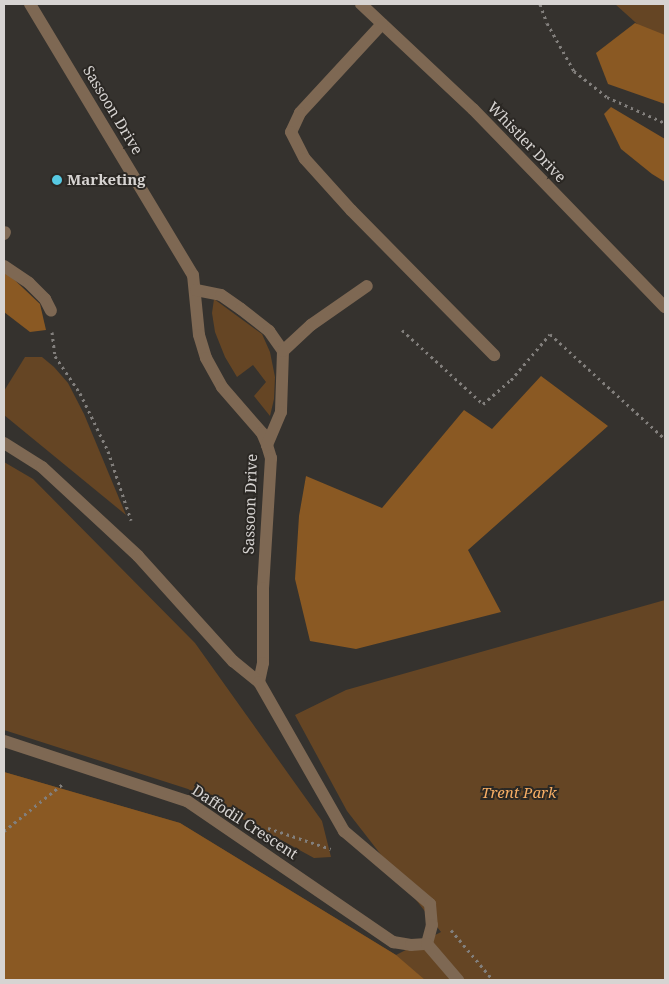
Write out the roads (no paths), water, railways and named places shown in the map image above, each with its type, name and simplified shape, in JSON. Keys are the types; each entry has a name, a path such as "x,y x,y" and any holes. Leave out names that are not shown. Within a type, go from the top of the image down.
{"street":[{"name":"Sassoon Drive","path":"30,4 193,275 199,335 206,358 222,387 262,433 267,444 271,458 263,588 263,663 259,682"},
{"name":"Whistler Drive","path":"361,4 473,109 665,307"},
{"path":"382,24 300,113 291,132 305,159 344,203 494,355"},
{"path":"4,266 40,294 51,311"},
{"path":"284,351 311,325 367,286"},
{"path":"196,290 221,295 269,331 284,351 281,412 267,444"},
{"path":"4,443 42,466 138,556 234,661 259,682 344,831 430,904 432,925 427,944 458,980"},
{"name":"Daffodil Crescent","path":"4,740 187,800 393,942 411,945 427,944"}],"place":[{"name":"Marketing","path":"57,180"}],"park label":[{"name":"Trent Park","path":"519,793"}]}
